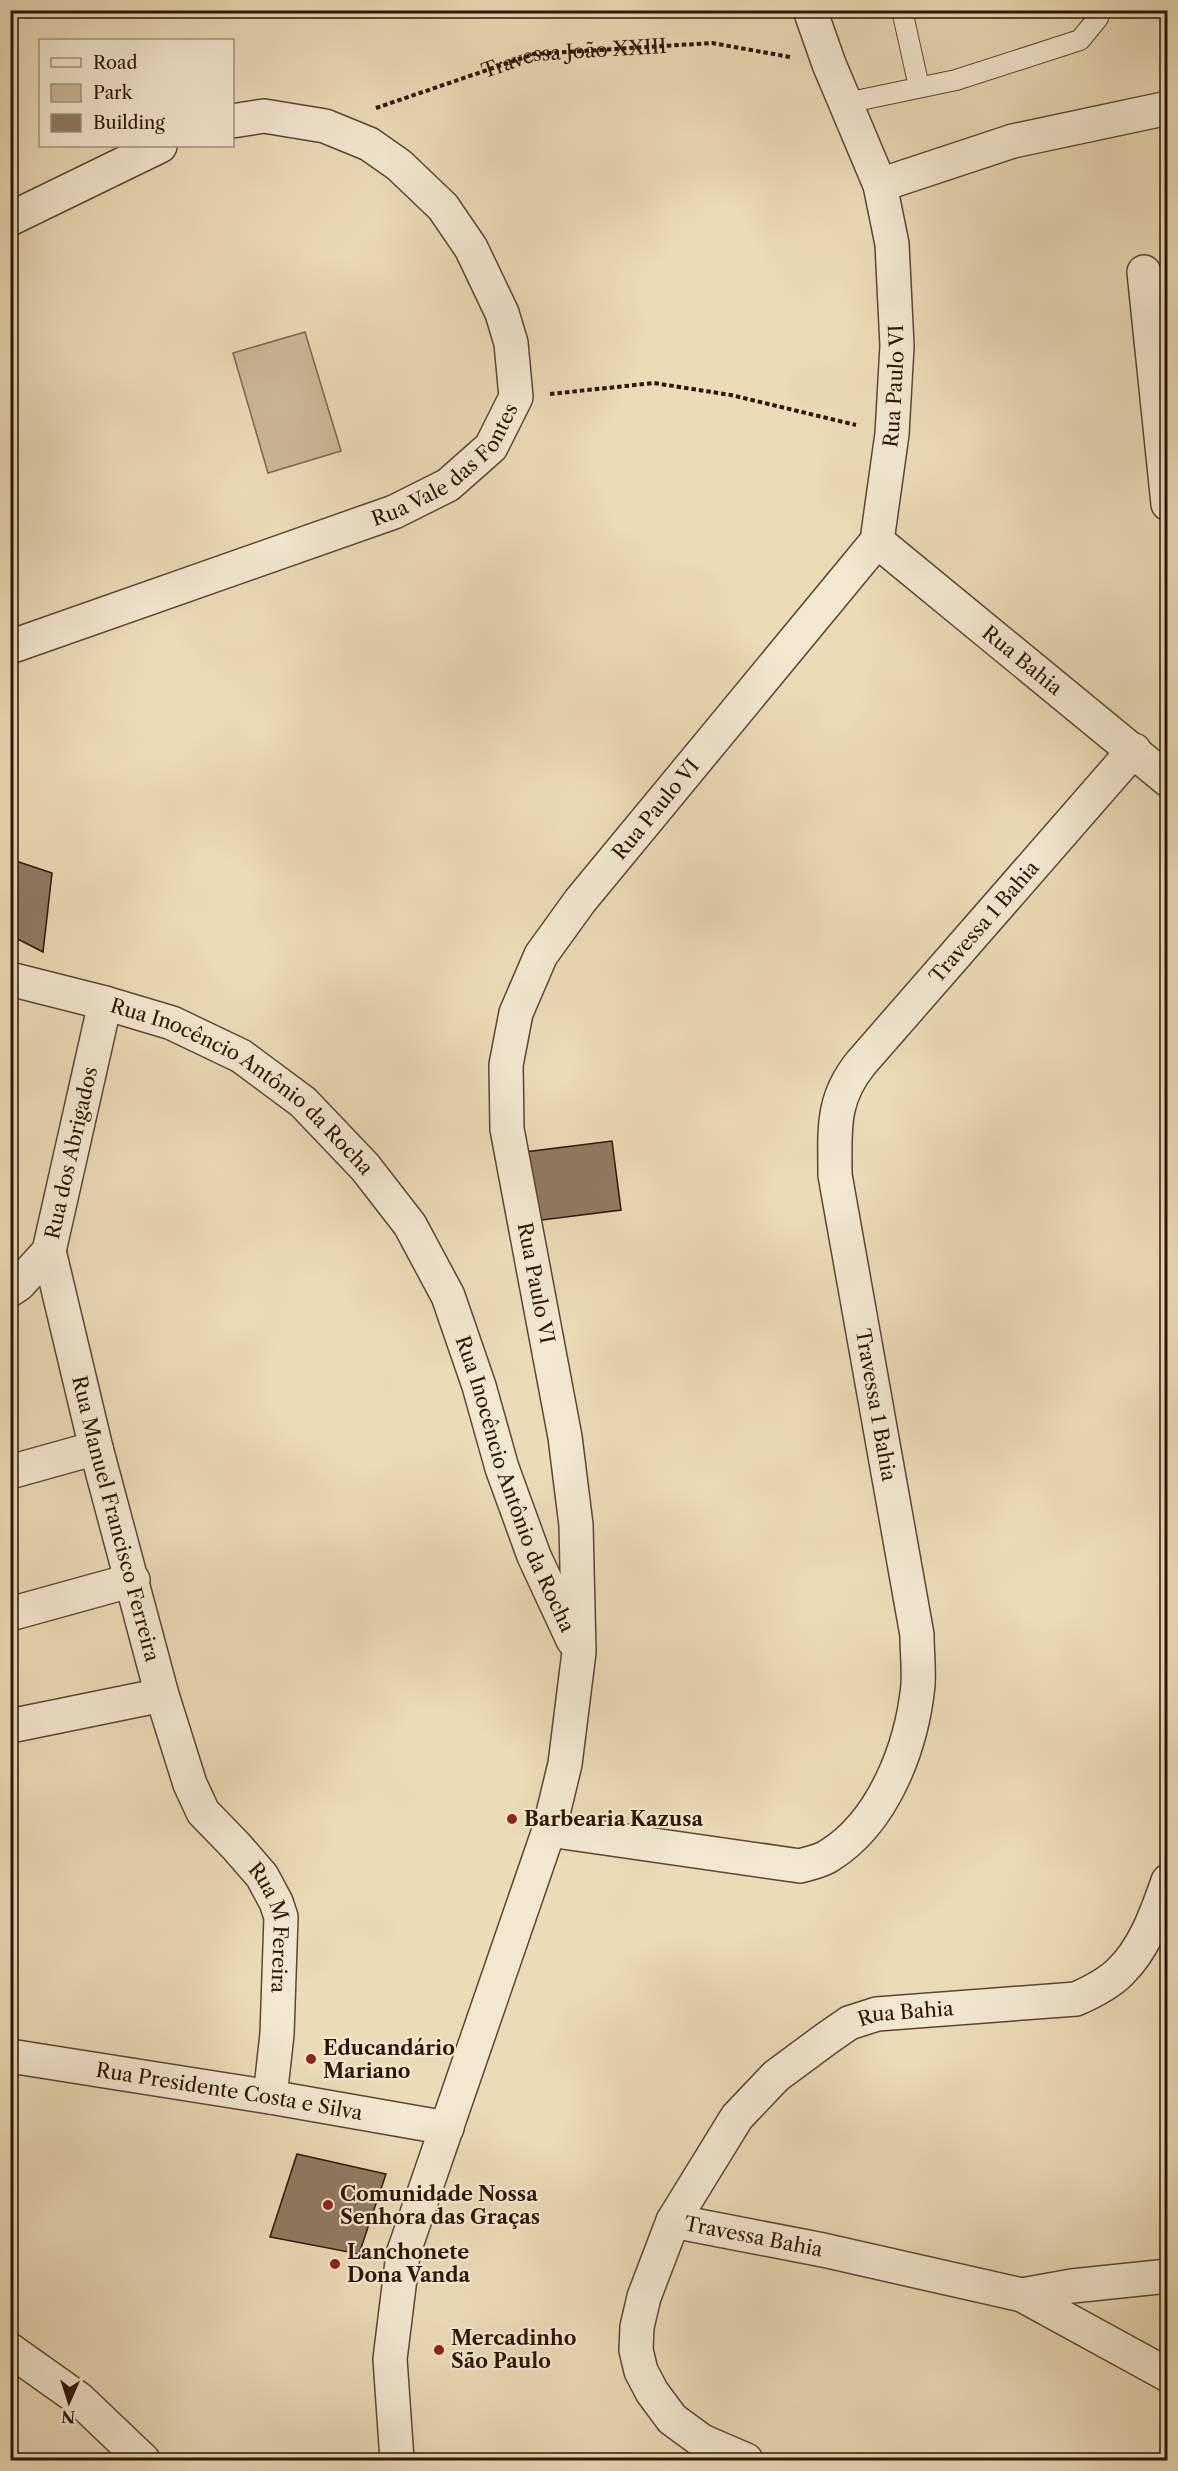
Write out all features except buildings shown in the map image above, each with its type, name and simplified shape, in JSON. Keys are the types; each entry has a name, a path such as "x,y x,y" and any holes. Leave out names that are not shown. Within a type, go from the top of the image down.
{"street":[{"name":"Rua Paulo VI","path":"579,1652 576,1525 565,1437 507,1129 506,1065 516,1012 541,955 580,901 877,541 892,434 897,346 893,256 880,185 829,64 810,10"},
{"path":"880,185 1013,141 1167,108"},
{"name":"Rua Vale das Fontes","path":"10,647 394,512 448,485 491,447 516,397 511,343 502,313 471,248 443,207 399,165 369,144 325,126 264,116 234,121"},
{"path":"10,219 158,147"},
{"path":"1144,272 1167,504"},
{"name":"Rua Bahia","path":"877,541 1134,750 1167,780"},
{"name":"Travessa 1 Bahia","path":"549,1830 800,1866 828,1857 848,1843 887,1792 901,1759 912,1717 918,1685 917,1635 835,1175 838,1106 843,1089 861,1063 1134,750"},
{"name":"Rua Inocêncio Antônio da Rocha","path":"10,979 172,1023 241,1056 303,1102 365,1167 410,1225 448,1296 479,1386 502,1468 530,1545 579,1652 565,1764 549,1830 403,2254 390,2360 397,2460"},
{"name":"Rua dos Abrigados","path":"10,1290 19,1284 49,1251 105,1003"},
{"name":"Rua Manuel Francisco Ferreira","path":"49,1251 96,1448 162,1695 190,1784"},
{"path":"10,1472 96,1448"},
{"path":"10,1614 133,1580"},
{"path":"10,1726 162,1695"},
{"name":"Rua M Fereira","path":"190,1784 203,1812 262,1876 281,1917 278,2034 270,2097"},
{"name":"Rua Bahia","path":"673,2221 737,2117 776,2076 841,2028 877,2014 1076,1999 1099,1988 1121,1972 1143,1941 1159,1908 1167,1881"},
{"name":"Rua Presidente Costa e Silva","path":"10,2056 270,2097 447,2128"},
{"name":"Travessa Bahia","path":"746,2460 702,2441 672,2419 652,2392 641,2371 636,2350 637,2327 644,2297 673,2221 823,2250 1022,2295 1167,2375"},
{"name":"Travessa Bahia","path":"1022,2295 1082,2285 1167,2276"},
{"path":"10,2350 79,2399 143,2460"}],"lane":[{"path":"902,10 920,87"},
{"path":"846,103 956,80 1080,39 1098,18 1098,10"}],"path":[{"name":"Travessa João XXIII","path":"325,126 534,54 712,42 829,64"},
{"path":"516,397 654,383 731,395 892,434"}],"green space":[{"path":"305,332 341,451 268,473 233,353"}],"place":[{"name":"Barbearia Kazusa","path":"512,1819"},
{"name":"Educandário Mariano","path":"311,2059"},
{"name":"Comunidade Nossa Senhora das Graças","path":"328,2205"},
{"name":"Lanchonete Dona Vanda","path":"335,2264"},
{"name":"Mercadinho São Paulo","path":"439,2350"}]}
